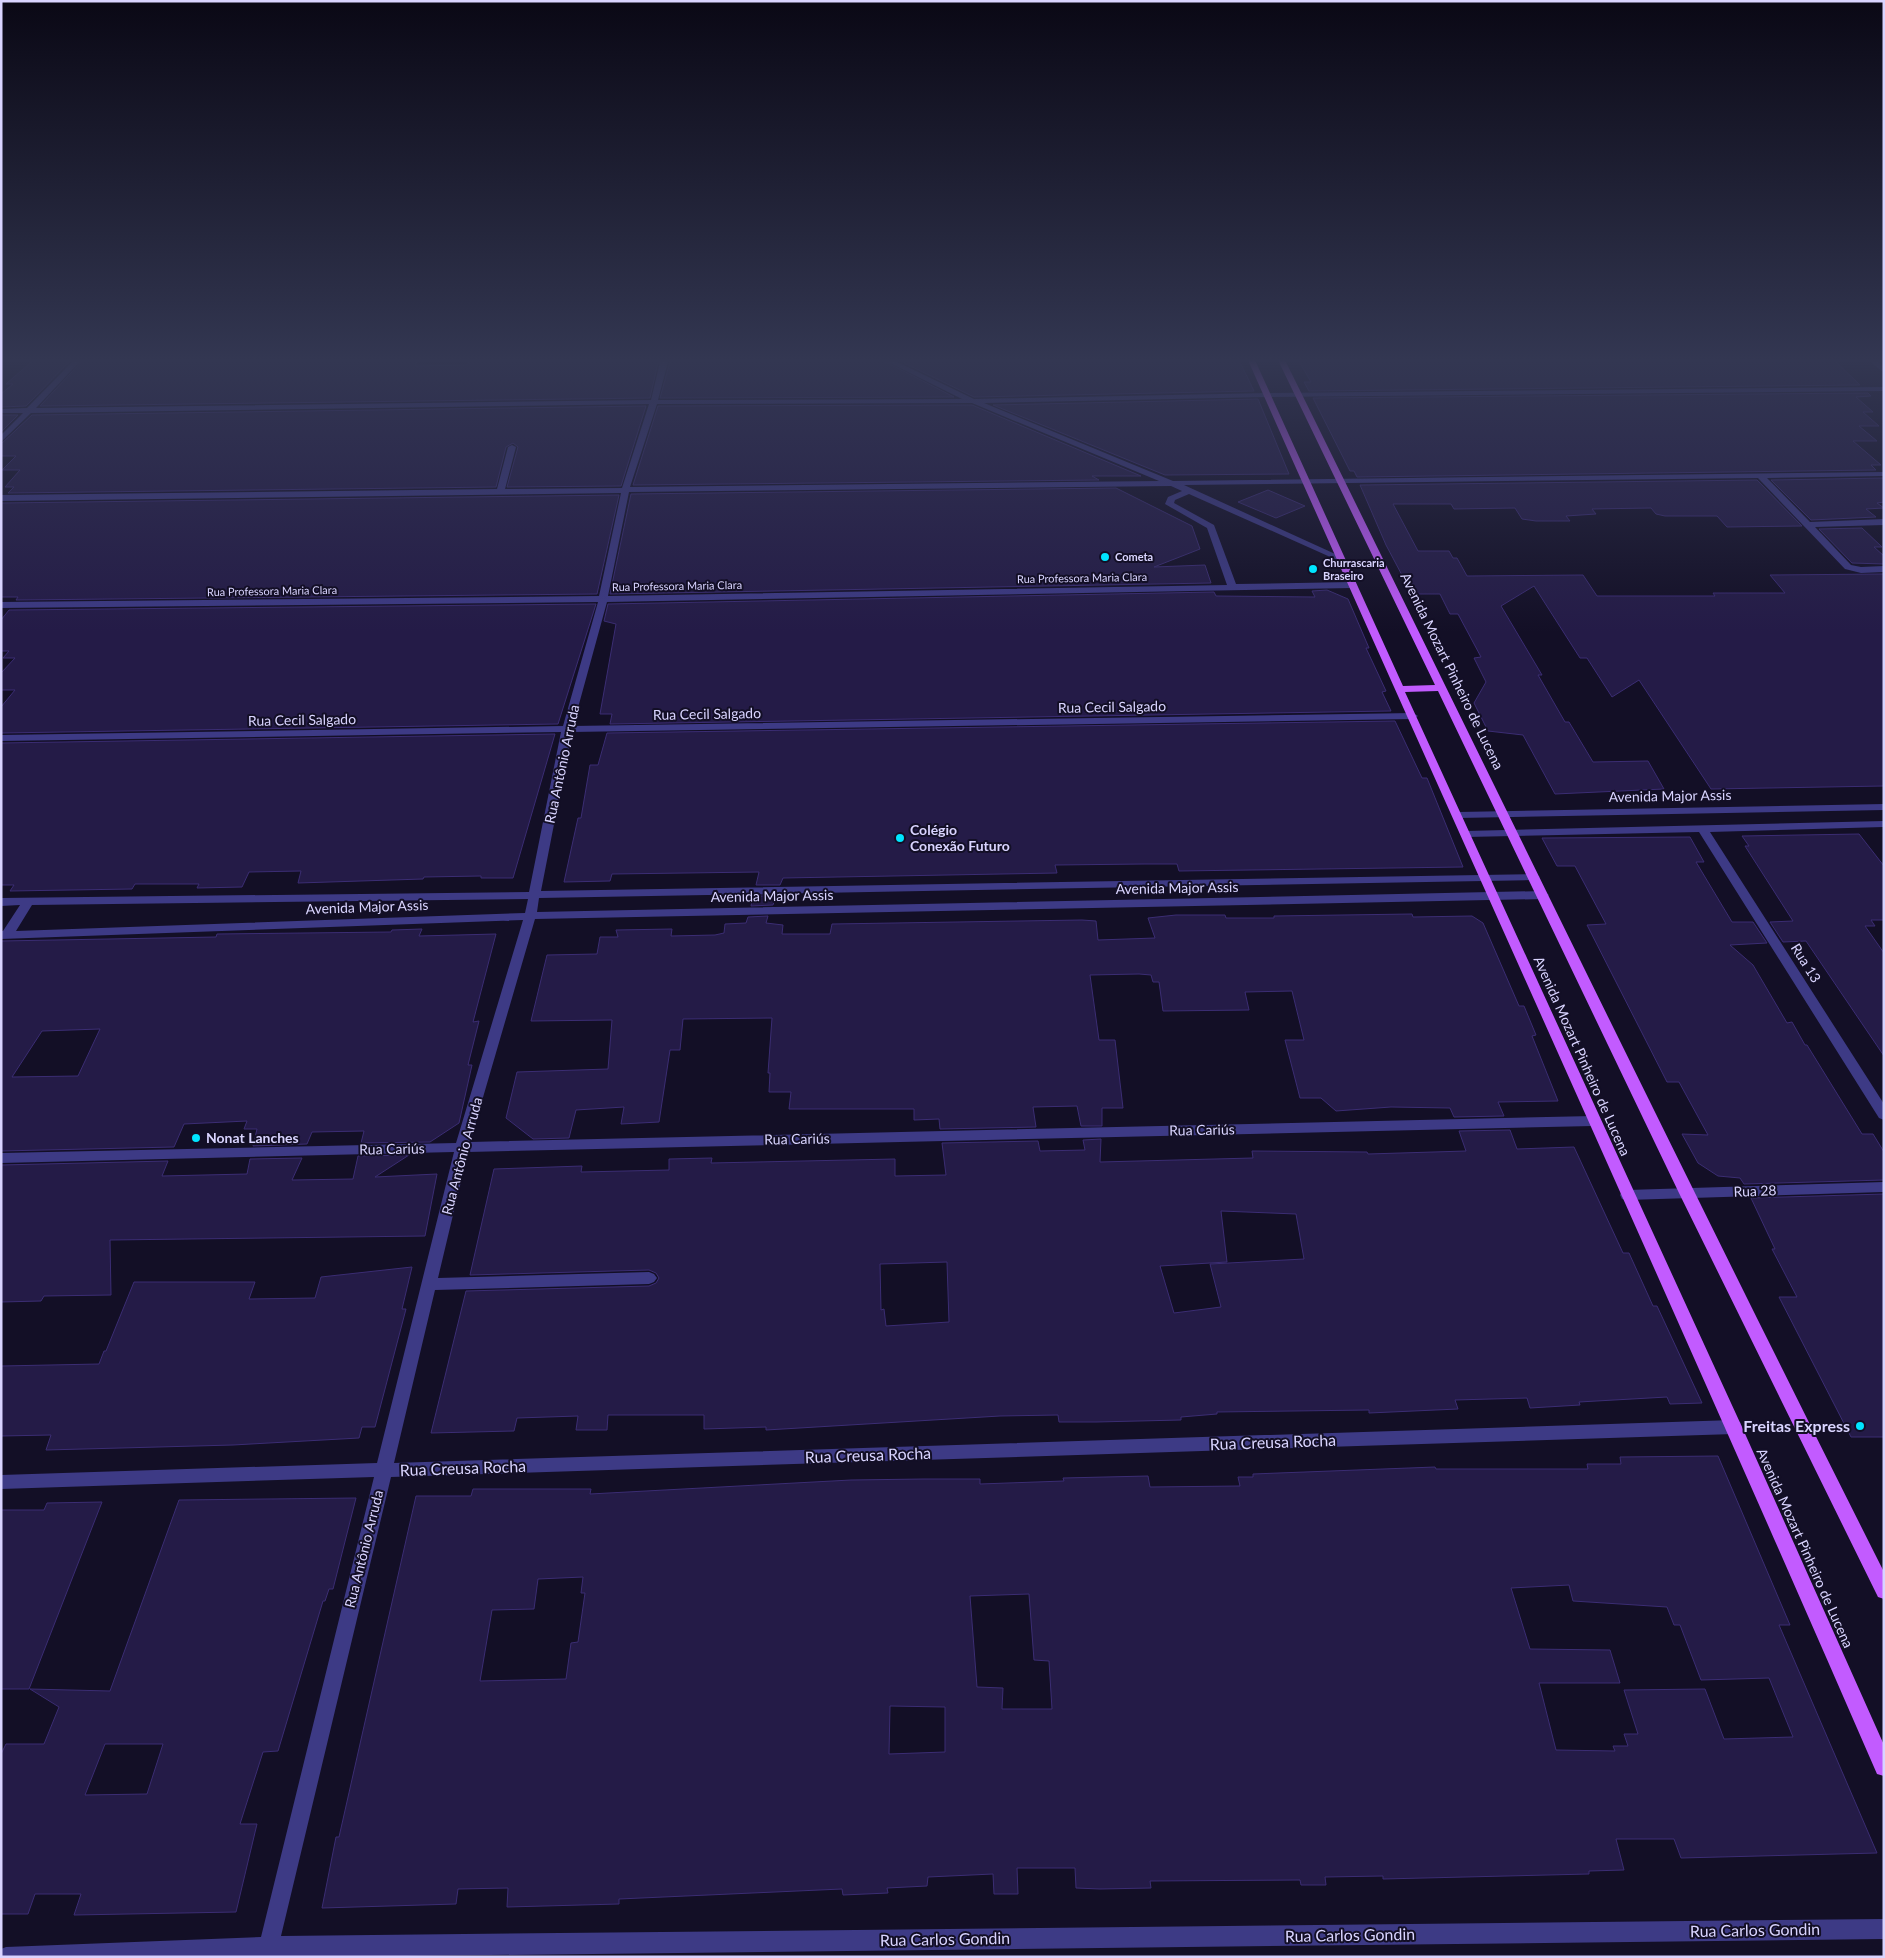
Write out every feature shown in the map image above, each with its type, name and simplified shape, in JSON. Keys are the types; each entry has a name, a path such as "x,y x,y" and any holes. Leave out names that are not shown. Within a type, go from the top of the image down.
{"main road":[{"name":"Avenida Mozart Pinheiro de Lucena","path":"1291,449 1458,815 1593,1121 1734,1427 1884,1767"},
{"name":"Avenida Mozart Pinheiro de Lucena","path":"1326,449 1686,1193 1884,1591"},
{"path":"1400,689 1442,688"}],"street":[{"path":"500,493 511,449"},
{"name":"Rua Antônio Arruda","path":"267,1952 462,1147 530,916 567,730 604,599 625,492 639,449"},
{"path":"1090,449 1174,484 1340,558"},
{"path":"1,498 625,492 1884,474"},
{"path":"1761,476 1848,567 1861,570 1884,569"},
{"path":"1188,491 1171,499 1169,504 1211,527 1232,587"},
{"path":"1809,525 1884,522"},
{"name":"Rua Professora Maria Clara","path":"1,605 604,599 1352,585"},
{"name":"Rua Cecil Salgado","path":"1,738 1413,716"},
{"path":"1869,807 1883,825"},
{"name":"Avenida Major Assis","path":"1458,815 1884,807"},
{"path":"1466,834 1702,827 1883,825"},
{"name":"Rua 13","path":"1702,827 1884,1115"},
{"name":"Avenida Major Assis","path":"1,902 535,895 1534,876"},
{"path":"1097,885 1100,905"},
{"name":"Avenida Major Assis","path":"4,935 530,916 1543,895"},
{"path":"4,935 29,901"},
{"name":"Rua Cariús","path":"1,1158 1593,1121"},
{"name":"Rua 28","path":"1627,1195 1884,1187"},
{"path":"429,1284 649,1278"},
{"name":"Rua Creusa Rocha","path":"1,1482 1734,1427"},
{"name":"Rua Carlos Gondin","path":"6,1957 1884,1929"}],"building":[{"path":"1,449 505,449 496,487 8,493 14,487 5,487 20,470 2,470 16,456 1,456"},
{"path":"517,449 632,449 621,486 507,487"},
{"path":"644,449 1078,449 1141,476 1092,476 1099,480 633,485"},
{"path":"1102,449 1279,449 1289,474 1165,475"},
{"path":"1339,449 1863,449 1881,465 1871,465 1876,470 1357,477 1354,471 1350,471"},
{"path":"1884,478 1884,502 1877,503 1884,508 1866,509 1876,517 1811,520 1771,480"},
{"path":"1757,480 1802,526 1727,527 1717,516 1665,516 1656,514 1651,508 1592,509 1596,514 1566,516 1570,521 1536,521 1522,519 1515,508 1454,509 1451,504 1393,504 1418,551 1449,551 1453,558 1457,558 1467,576 1583,575 1597,596 1715,596 1713,593 1785,593 1770,575 1884,574 1884,786 1711,789 1639,680 1612,697 1587,658 1580,658 1534,586 1501,606 1542,675 1538,675 1565,722 1569,722 1593,762 1648,761 1664,789 1555,794 1523,735 1488,731 1474,703 1486,682 1474,658 1481,657 1458,614 1450,614 1440,594 1412,594 1386,545 1360,485"},
{"path":"1116,488 1192,526 1200,549 1154,567 1205,565 1211,583 610,594 631,494"},
{"path":"1268,490 1305,506 1276,518 1238,502"},
{"path":"619,495 597,594 16,600 18,597 1,597 1,503"},
{"path":"1862,528 1882,547 1874,547 1884,556 1884,564 1852,563 1819,529"},
{"path":"1327,590 1348,599 1369,648 1366,648 1386,691 1382,692 1391,711 610,724 612,714 600,714 616,624 604,621 608,604 1214,592 1216,596 1315,597 1312,591"},
{"path":"596,604 558,724 1,733 1,707 15,690 1,690 1,673 15,658 3,658 9,651 1,651 1,620 9,610"},
{"path":"1395,721 1422,778 1427,778 1463,867 1179,871 1177,864 1055,865 1057,873 783,878 780,885 756,885 759,872 612,874 610,881 564,882 578,818 581,818 590,765 598,765 607,733"},
{"path":"555,734 513,878 481,878 481,876 424,877 423,879 298,883 301,871 249,872 242,887 197,888 199,884 135,884 132,889 10,891 14,885 1,885 1,743"},
{"path":"1859,834 1884,866 1884,920 1871,920 1875,926 1865,926 1884,953 1884,1056 1806,941 1783,942 1770,922 1793,921 1745,846 1749,846 1742,836"},
{"path":"1690,837 1704,862 1696,862 1732,922 1753,922 1767,943 1730,945 1753,965 1787,1023 1792,1022 1862,1134 1873,1134 1884,1152 1884,1180 1744,1184 1740,1178 1718,1176 1698,1163 1682,1134 1708,1135 1679,1082 1667,1082 1587,925 1606,924 1575,866 1557,866 1542,838"},
{"path":"753,896 776,896 773,905 751,906"},
{"path":"1412,914 1413,917 1472,916 1483,923 1519,1006 1524,1006 1536,1035 1532,1036 1558,1101 1498,1102 1504,1116 1454,1117 1450,1108 1391,1107 1336,1111 1321,1098 1300,1098 1285,1040 1304,1040 1292,991 1245,992 1249,1010 1163,1011 1159,982 1153,982 1151,975 1139,974 1090,975 1099,1040 1115,1040 1123,1108 1102,1108 1102,1126 1081,1126 1077,1106 1033,1107 1036,1127 940,1129 939,1119 914,1120 914,1109 789,1109 791,1092 769,1092 770,1073 768,1073 772,1018 683,1019 680,1050 670,1050 659,1122 621,1124 624,1107 576,1110 569,1138 533,1139 506,1118 517,1072 608,1069 612,1020 531,1021 547,955 597,954 600,937 618,937 616,930 672,929 671,936 715,935 724,933 725,924 746,923 748,917 768,916 766,923 783,925 782,934 830,934 832,924 1082,920 1096,921 1098,940 1155,938 1148,918 1176,915 1274,918 1274,916"},
{"path":"422,929 419,936 496,934 473,1022 479,1021 468,1065 472,1065 459,1123 430,1142 361,1143 364,1131 312,1132 307,1144 253,1146 257,1129 244,1129 247,1121 184,1124 174,1147 1,1151 1,941 216,937 217,934 391,932 392,930","holes":["100,1029 78,1076 12,1077 42,1031"]},
{"path":"1510,1130 1517,1149 1574,1147 1623,1253 1629,1253 1653,1306 1657,1306 1702,1403 1670,1404 1667,1397 1579,1402 1580,1405 1530,1408 1527,1398 1455,1400 1458,1409 1369,1413 1369,1410 1217,1412 1217,1414 1181,1417 1181,1420 1096,1422 1059,1422 1058,1415 1000,1416 766,1430 766,1427 704,1429 704,1415 608,1415 607,1430 576,1430 578,1416 517,1418 514,1431 431,1433 466,1291 649,1286 656,1283 659,1278 656,1273 649,1270 470,1275 494,1169 582,1166 581,1172 669,1170 669,1159 712,1158 711,1163 895,1159 895,1176 946,1175 942,1143 1038,1141 1040,1151 1085,1150 1083,1140 1101,1139 1100,1162 1253,1158 1252,1151 1367,1152 1368,1154 1466,1151 1459,1131","holes":["1221,1211 1296,1214 1304,1259 1210,1264 1221,1307 1174,1313 1160,1266 1227,1262","947,1262 949,1322 886,1326 884,1309 881,1310 880,1264"]},
{"path":"409,1155 375,1177 437,1174 425,1236 110,1240 111,1295 44,1296 41,1301 1,1302 1,1165 168,1161 162,1176 247,1174 250,1159 302,1158 292,1180 353,1179 358,1156"},
{"path":"1884,1194 1884,1437 1851,1437 1779,1297 1797,1297 1772,1249 1775,1249 1751,1198"},
{"path":"412,1267 402,1309 406,1309 375,1427 362,1427 359,1438 233,1445 46,1450 51,1435 1,1436 1,1366 99,1364 134,1282 255,1282 249,1299 315,1298 321,1277"},
{"path":"1718,1456 1790,1625 1779,1625 1877,1853 1681,1858 1674,1839 1616,1839 1624,1870 1589,1871 1589,1874 1383,1879 1383,1876 1325,1877 1326,1885 1301,1885 1300,1880 1150,1881 1151,1888 1100,1889 1076,1888 1075,1868 1017,1868 1018,1894 994,1894 993,1874 928,1877 927,1886 887,1888 888,1893 843,1895 842,1889 619,1899 619,1904 507,1907 508,1888 458,1889 456,1904 322,1908 336,1837 339,1837 416,1496 471,1496 473,1489 591,1489 590,1494 851,1480 980,1479 980,1484 1064,1481 1063,1478 1148,1476 1150,1487 1240,1486 1238,1477 1253,1477 1253,1474 1435,1467 1436,1469 1588,1469 1587,1464 1621,1464 1620,1457","holes":["583,1577 581,1593 585,1593 578,1642 571,1643 566,1679 480,1681 492,1610 534,1609 538,1579","1569,1585 1573,1601 1667,1607 1674,1625 1680,1625 1701,1680 1769,1678 1793,1737 1724,1739 1705,1689 1624,1690 1638,1734 1624,1734 1628,1746 1613,1746 1615,1751 1556,1750 1539,1683 1620,1683 1610,1650 1530,1649 1511,1588","1029,1594 1034,1660 1049,1661 1052,1709 1002,1709 1003,1688 977,1687 970,1596","890,1706 945,1707 945,1752 889,1754"]},
{"path":"356,1498 333,1589 329,1589 325,1601 323,1601 278,1751 263,1752 240,1824 257,1824 236,1912 74,1915 81,1894 35,1894 28,1914 1,1914 1,1754 6,1744 44,1744 59,1707 30,1689 110,1691 179,1500","holes":["105,1744 163,1744 147,1794 85,1795"]},
{"path":"102,1502 29,1689 1,1689 1,1510 44,1510 47,1503"}],"place":[{"name":"Cometa","path":"1105,557"},
{"name":"Churrascaria Braseiro","path":"1313,569"},
{"name":"Colégio Conexão Futuro","path":"900,838"},
{"name":"Nonat Lanches","path":"196,1138"},
{"name":"Freitas Express","path":"1860,1426"}]}
